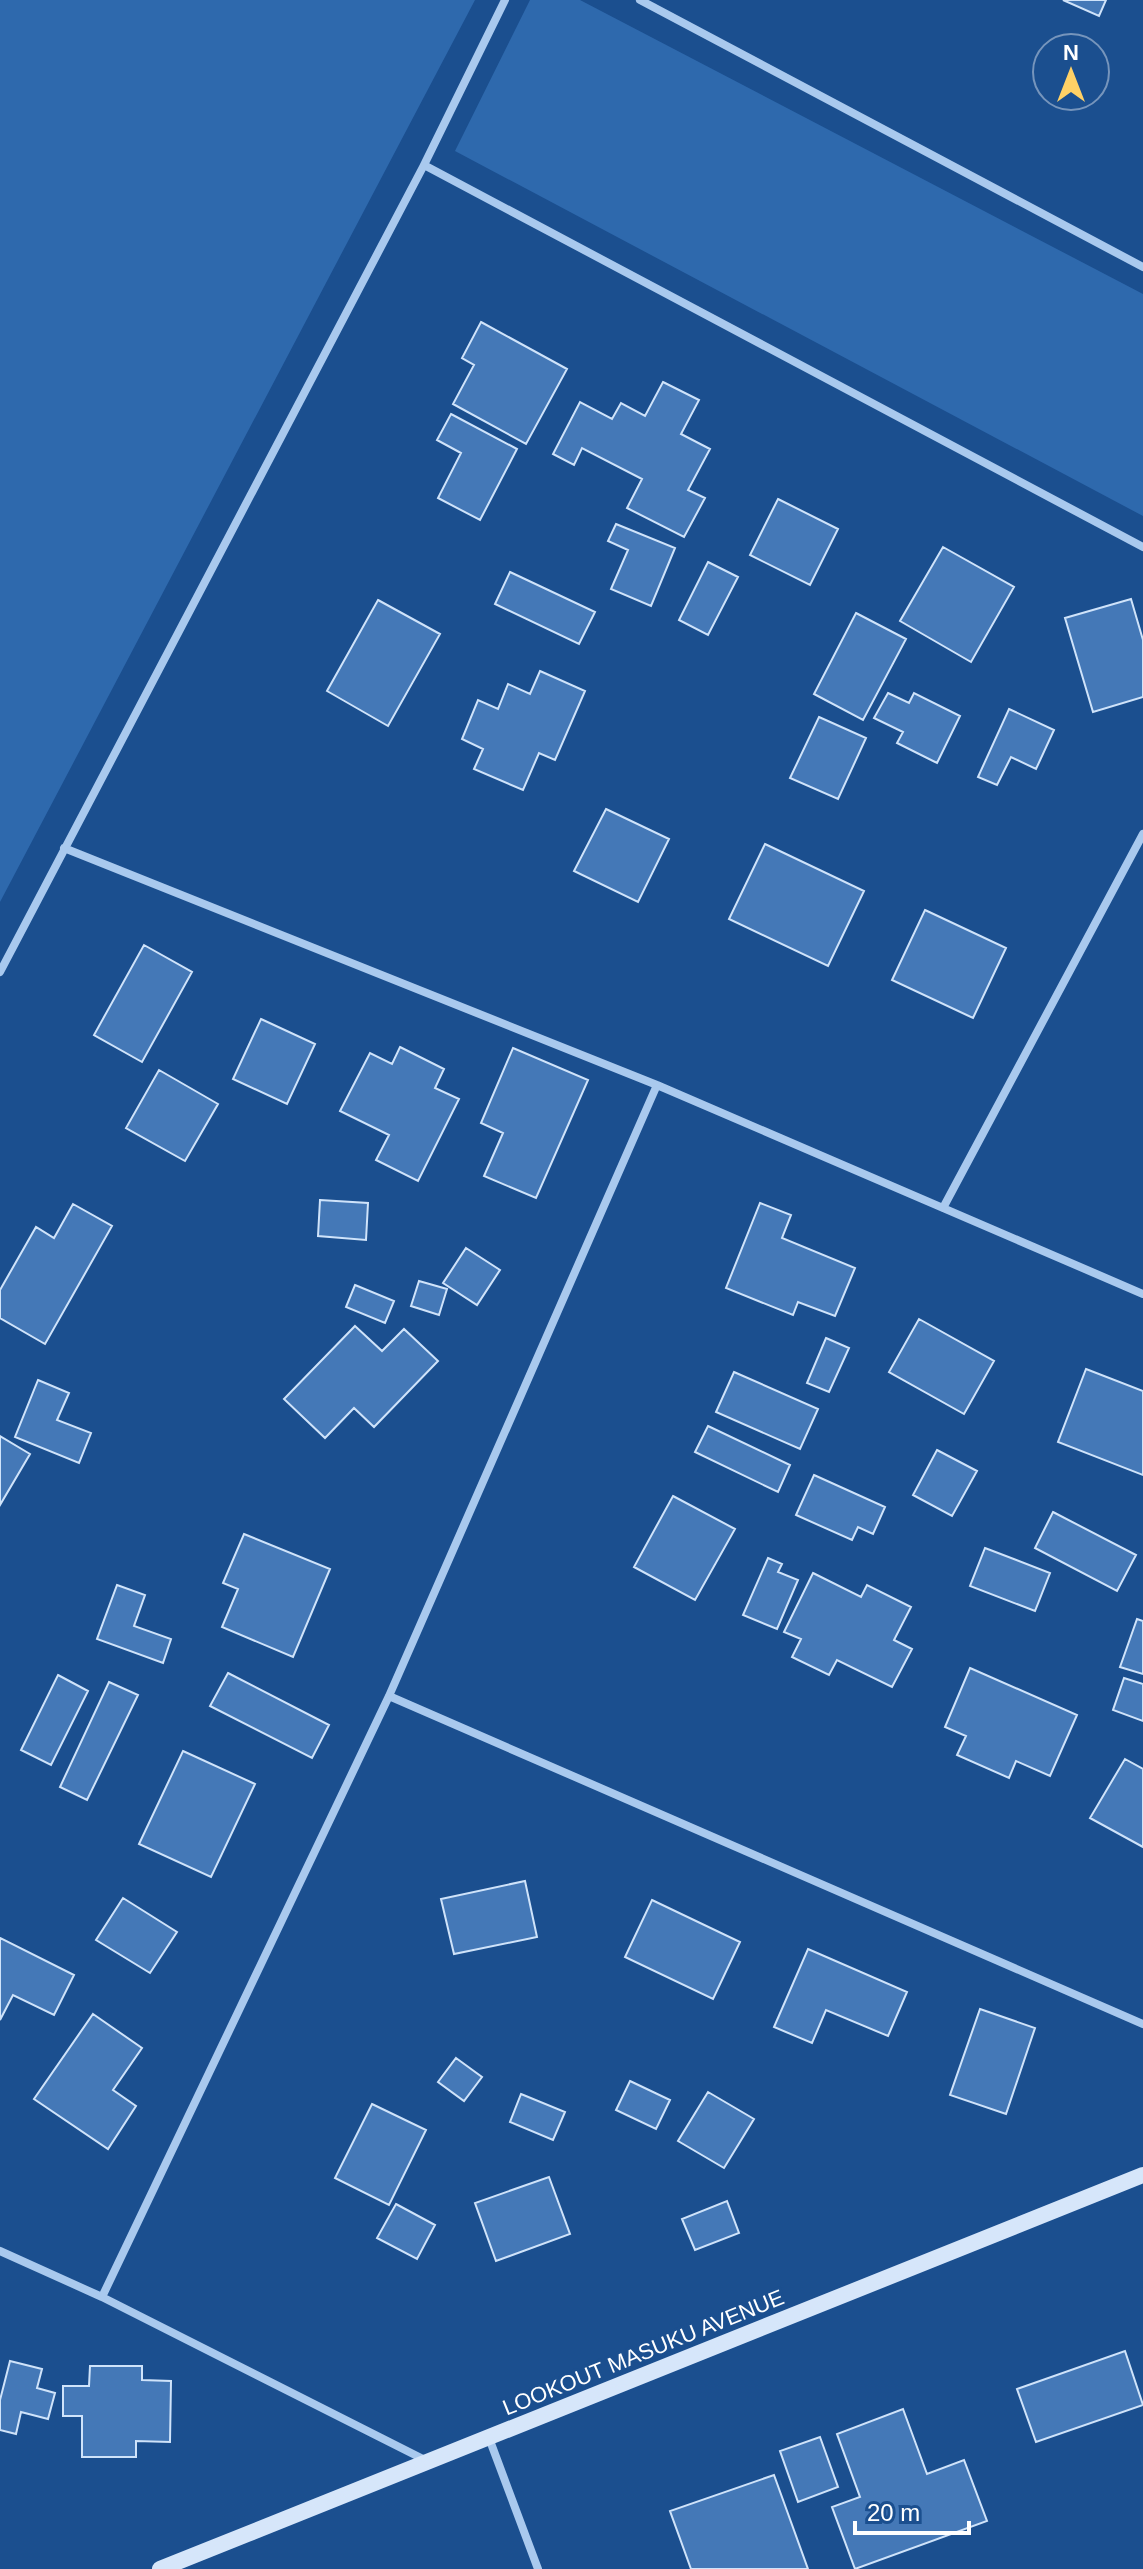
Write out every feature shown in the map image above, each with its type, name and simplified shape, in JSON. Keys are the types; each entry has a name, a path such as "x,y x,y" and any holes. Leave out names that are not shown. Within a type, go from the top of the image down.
{"street":[{"path":"0,972 424,165 505,0"},
{"path":"640,0 1143,267"},
{"path":"424,165 1143,547"},
{"path":"943,1208 1143,834"},
{"path":"64,848 657,1085 1143,1294"},
{"path":"102,2297 389,1696 657,1085"},
{"path":"389,1696 1143,2024"},
{"name":"LOOKOUT MASUKU AVENUE","path":"160,2569 1143,2175"},
{"path":"0,2251 102,2297 429,2462"},
{"path":"489,2438 538,2569"}],"shaded area":[{"path":"0,0 475,0 0,902"},
{"path":"530,0 580,0 1143,294 1143,516 455,151"}],"building":[{"path":"1063,0 1106,0 1099,16"},
{"path":"481,322 567,369 526,444 453,404 474,365 462,358"},
{"path":"663,382 699,400 681,434 710,449 688,490 705,498 684,537 627,508 642,479 582,448 574,465 553,454 580,402 612,419 621,403 645,416"},
{"path":"451,414 517,449 480,520 438,498 461,453 437,440"},
{"path":"778,499 838,529 810,585 750,555"},
{"path":"616,524 675,548 651,606 611,589 628,550 608,541"},
{"path":"943,547 1014,587 971,662 900,621"},
{"path":"708,562 738,577 708,635 679,620"},
{"path":"510,572 595,612 579,644 495,604"},
{"path":"1131,599 1143,640 1143,697 1093,712 1065,618"},
{"path":"378,600 440,634 388,726 327,691"},
{"path":"856,613 906,639 863,720 814,694"},
{"path":"540,671 585,691 555,760 539,753 523,790 474,769 483,749 462,739 478,700 498,709 508,684 530,694"},
{"path":"888,693 909,703 914,693 960,716 937,763 897,743 903,732 874,718"},
{"path":"1009,709 1054,730 1036,769 1011,757 997,785 978,777"},
{"path":"819,717 866,738 838,799 790,778"},
{"path":"606,809 669,839 638,902 574,871"},
{"path":"765,844 864,891 828,966 729,919"},
{"path":"925,910 1006,948 973,1018 892,980"},
{"path":"144,945 192,972 142,1062 94,1035"},
{"path":"261,1019 315,1044 287,1104 233,1079"},
{"path":"400,1047 444,1069 435,1088 459,1099 418,1181 376,1160 389,1135 340,1111 370,1053 392,1064"},
{"path":"513,1048 588,1080 536,1198 484,1176 503,1133 481,1123"},
{"path":"159,1070 218,1104 185,1161 126,1128"},
{"path":"320,1200 368,1203 366,1240 318,1236"},
{"path":"760,1203 791,1215 782,1238 855,1268 835,1316 798,1302 793,1315 726,1288"},
{"path":"73,1204 112,1226 45,1344 0,1318 0,1290 36,1227 54,1238"},
{"path":"466,1248 500,1270 477,1305 443,1283"},
{"path":"419,1281 447,1289 439,1315 411,1306"},
{"path":"355,1285 394,1301 385,1323 346,1307"},
{"path":"919,1319 994,1361 964,1414 889,1372"},
{"path":"355,1326 382,1351 404,1329 438,1361 374,1427 354,1408 325,1438 284,1399"},
{"path":"826,1338 849,1348 829,1392 807,1383"},
{"path":"1086,1369 1143,1391 1143,1475 1058,1442"},
{"path":"734,1372 818,1409 800,1449 716,1412"},
{"path":"38,1380 69,1393 57,1420 91,1433 79,1463 15,1437"},
{"path":"708,1426 790,1465 778,1492 695,1452"},
{"path":"0,1436 30,1454 0,1505"},
{"path":"937,1450 977,1471 952,1516 913,1495"},
{"path":"814,1475 885,1507 873,1534 858,1527 852,1540 796,1515"},
{"path":"673,1496 735,1529 695,1600 634,1567"},
{"path":"1053,1512 1136,1555 1117,1591 1035,1548"},
{"path":"244,1534 330,1569 293,1657 222,1627 238,1589 223,1583"},
{"path":"985,1548 1050,1573 1035,1611 970,1586"},
{"path":"768,1558 782,1564 778,1572 798,1580 777,1629 743,1615"},
{"path":"813,1573 861,1597 867,1585 911,1607 894,1640 912,1649 892,1687 837,1660 829,1675 792,1657 801,1639 784,1632"},
{"path":"117,1585 145,1595 134,1626 171,1639 163,1663 97,1639"},
{"path":"1137,1619 1143,1621 1143,1674 1120,1667"},
{"path":"970,1668 1077,1715 1050,1776 1016,1761 1009,1778 957,1755 966,1736 945,1727"},
{"path":"228,1673 329,1725 312,1758 210,1706"},
{"path":"58,1675 88,1691 51,1765 21,1750"},
{"path":"1124,1678 1143,1684 1143,1721 1113,1710"},
{"path":"109,1682 138,1695 87,1800 60,1787"},
{"path":"183,1751 255,1784 211,1877 139,1844"},
{"path":"1125,1759 1143,1769 1143,1847 1090,1818"},
{"path":"525,1881 537,1937 454,1954 441,1899"},
{"path":"123,1898 177,1932 150,1973 96,1940"},
{"path":"652,1900 740,1942 713,1999 625,1957"},
{"path":"0,1938 74,1975 54,2015 13,1995 0,2020"},
{"path":"808,1949 907,1992 888,2036 826,2010 812,2043 774,2027"},
{"path":"980,2009 1035,2028 1006,2114 950,2095"},
{"path":"93,2014 142,2048 113,2090 136,2106 108,2149 34,2099"},
{"path":"456,2058 482,2077 464,2101 438,2082"},
{"path":"630,2081 670,2100 656,2129 616,2110"},
{"path":"708,2092 754,2119 724,2168 678,2141"},
{"path":"521,2094 565,2112 553,2140 510,2122"},
{"path":"372,2104 426,2130 389,2205 335,2178"},
{"path":"549,2177 570,2234 496,2261 475,2203"},
{"path":"727,2201 739,2233 695,2250 682,2219"},
{"path":"396,2204 435,2225 417,2259 377,2238"},
{"path":"1125,2351 1143,2405 1036,2442 1017,2389"},
{"path":"10,2361 42,2369 37,2388 55,2393 48,2419 21,2412 16,2434 0,2430 0,2400"},
{"path":"90,2366 142,2366 142,2380 171,2381 170,2442 136,2441 136,2457 82,2457 82,2416 63,2416 63,2386 89,2386"},
{"path":"903,2409 927,2474 964,2460 987,2521 855,2569 832,2507 860,2497 837,2434"},
{"path":"820,2437 838,2487 798,2502 780,2451"},
{"path":"774,2475 808,2569 691,2569 670,2511"}]}
